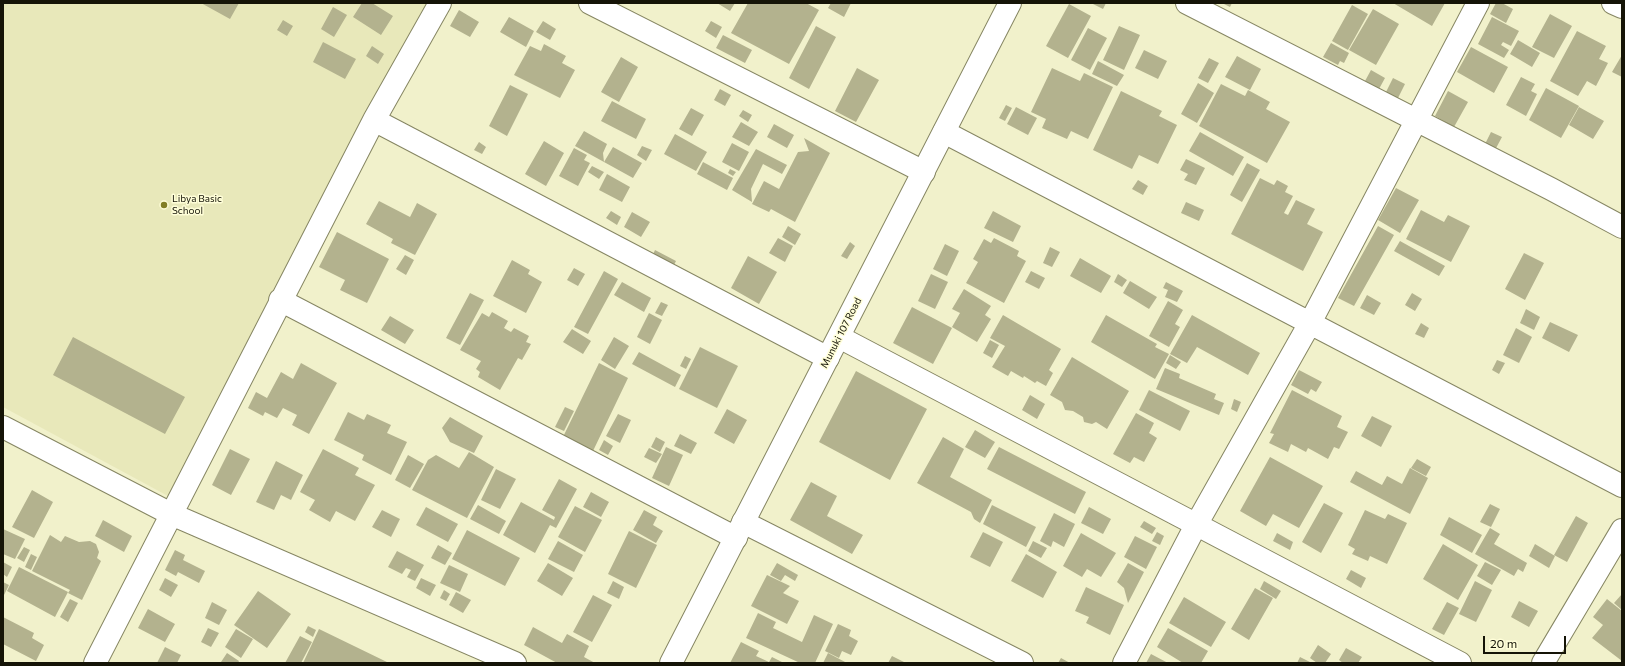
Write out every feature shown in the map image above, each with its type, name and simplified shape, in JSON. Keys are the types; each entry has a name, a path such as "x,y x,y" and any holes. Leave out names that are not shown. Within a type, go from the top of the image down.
{"street":[{"path":"95,663 280,300 374,120 440,3"},
{"path":"590,3 924,172"},
{"name":"Munuki 107 Road","path":"671,663 1010,3"},
{"path":"1187,3 1551,188 1622,227"},
{"path":"1124,663 1196,525 1310,323 1478,3"},
{"path":"1613,3 1622,7"},
{"path":"374,120 828,358"},
{"path":"944,132 1622,486"},
{"path":"280,300 739,530 1022,663"},
{"path":"839,337 1460,663"},
{"path":"3,427 171,514 515,663"},
{"path":"1543,663 1622,530"}],"shaded area":[{"name":"Libya Basic School","path":"3,3 433,3 168,496 3,407"}],"building":[{"path":"201,3 239,3 230,19"},
{"path":"362,3 372,3 393,16 381,35 353,17"},
{"path":"717,3 735,3 730,11"},
{"path":"748,3 806,3 819,10 789,64 731,33"},
{"path":"831,3 851,3 844,17 828,8"},
{"path":"1091,3 1106,3 1103,9"},
{"path":"1222,3 1232,3 1230,7"},
{"path":"1393,3 1445,3 1432,26"},
{"path":"1496,3 1502,3 1513,9 1506,23 1490,14"},
{"path":"1069,4 1091,16 1068,58 1046,46"},
{"path":"1352,5 1368,14 1348,50 1332,41"},
{"path":"333,7 347,15 334,37 321,29"},
{"path":"1373,9 1399,24 1376,65 1349,50"},
{"path":"459,10 479,22 470,37 450,26"},
{"path":"1550,14 1572,26 1554,58 1532,47"},
{"path":"509,17 534,31 526,47 500,32"},
{"path":"1492,17 1519,31 1511,46 1503,42 1501,45 1509,50 1504,58 1478,44"},
{"path":"283,20 293,26 287,36 277,30"},
{"path":"543,21 556,29 550,40 536,32"},
{"path":"711,21 722,27 716,38 705,31"},
{"path":"816,26 836,37 809,89 789,78"},
{"path":"1119,26 1140,35 1124,70 1103,60"},
{"path":"1088,28 1107,38 1090,70 1071,60"},
{"path":"1577,31 1606,46 1599,59 1608,63 1596,86 1587,81 1578,96 1550,81"},
{"path":"723,35 752,50 745,63 716,48"},
{"path":"1518,40 1540,53 1532,67 1510,54"},
{"path":"323,42 356,59 345,79 313,62"},
{"path":"1331,43 1349,53 1344,63 1340,61 1338,65 1323,57"},
{"path":"544,44 566,56 562,63 575,70 560,98 514,75 530,46 541,51"},
{"path":"372,46 384,54 378,64 366,56"},
{"path":"1471,47 1508,67 1494,93 1457,72"},
{"path":"1144,50 1167,61 1158,79 1135,68"},
{"path":"1622,55 1622,77 1612,72"},
{"path":"1237,56 1261,69 1250,90 1225,77"},
{"path":"621,57 638,67 619,102 601,92"},
{"path":"1209,58 1219,63 1208,83 1198,78"},
{"path":"1098,61 1124,75 1117,86 1092,74"},
{"path":"857,68 879,80 856,122 835,111"},
{"path":"1052,68 1080,81 1084,73 1113,87 1088,139 1071,131 1067,139 1042,128 1046,119 1031,112"},
{"path":"1371,70 1385,78 1379,89 1365,81"},
{"path":"1521,77 1535,84 1531,91 1537,94 1526,116 1506,105"},
{"path":"1393,78 1405,84 1397,100 1385,94"},
{"path":"1198,83 1214,93 1197,123 1181,114"},
{"path":"1221,84 1245,96 1248,90 1270,102 1266,109 1290,122 1267,163 1199,126"},
{"path":"510,85 528,94 507,136 489,126"},
{"path":"1546,88 1579,106 1561,138 1529,120"},
{"path":"720,89 731,95 725,106 714,100"},
{"path":"1121,91 1162,111 1159,116 1177,125 1158,164 1139,155 1132,169 1093,150"},
{"path":"1448,91 1468,102 1454,127 1435,116"},
{"path":"612,101 646,119 636,139 601,121"},
{"path":"1006,105 1012,108 1005,121 999,118"},
{"path":"1016,107 1037,118 1028,135 1007,124"},
{"path":"1579,107 1604,121 1593,139 1569,125"},
{"path":"691,108 704,115 692,136 679,129"},
{"path":"743,110 752,115 748,122 739,116"},
{"path":"741,122 758,132 749,146 732,137"},
{"path":"774,124 794,135 787,148 767,137"},
{"path":"584,131 607,144 603,153 604,162 575,146"},
{"path":"1200,132 1244,157 1233,176 1189,151"},
{"path":"1491,132 1502,137 1495,150 1485,144"},
{"path":"675,134 707,152 696,171 664,154"},
{"path":"804,138 830,153 795,222 771,209 769,212 752,204 764,181 779,189 798,152 809,151"},
{"path":"544,141 564,153 546,186 525,174"},
{"path":"479,142 486,147 482,154 474,150"},
{"path":"732,143 749,152 739,171 722,162"},
{"path":"642,146 652,150 646,161 637,155"},
{"path":"613,147 642,163 633,178 604,162"},
{"path":"574,148 587,155 584,160 590,163 578,186 559,176"},
{"path":"756,149 787,165 782,174 763,164 751,189 752,202 732,190"},
{"path":"1186,159 1205,168 1196,185 1184,180 1188,174 1180,170"},
{"path":"703,162 733,178 727,190 697,174"},
{"path":"1247,163 1260,170 1242,202 1230,195"},
{"path":"592,166 604,172 599,179 588,172"},
{"path":"730,169 736,172 733,176 728,173"},
{"path":"607,174 630,187 622,202 599,190"},
{"path":"1260,178 1274,185 1277,180 1288,186 1285,192 1293,196 1284,213 1288,215 1296,200 1315,209 1307,224 1323,232 1303,271 1231,234"},
{"path":"1138,180 1148,186 1143,195 1132,189"},
{"path":"1396,188 1419,200 1400,233 1378,220"},
{"path":"379,201 410,217 417,203 437,214 415,255 391,243 393,239 366,224"},
{"path":"1186,202 1204,210 1199,221 1181,213"},
{"path":"1421,210 1444,222 1448,215 1470,226 1451,262 1406,239"},
{"path":"611,211 621,217 617,225 606,218"},
{"path":"993,211 1021,226 1013,242 984,228"},
{"path":"632,212 650,222 641,237 624,227"},
{"path":"788,226 801,234 795,245 782,237"},
{"path":"1378,226 1394,235 1354,306 1338,298"},
{"path":"337,232 389,259 367,303 340,290 345,280 319,267"},
{"path":"778,238 793,246 785,262 769,253"},
{"path":"994,238 1019,251 1017,256 1026,261 1004,303 966,283 978,262 973,259 984,239 991,243"},
{"path":"1400,241 1445,266 1439,276 1394,251"},
{"path":"850,242 855,246 847,259 841,256"},
{"path":"945,244 959,251 947,276 933,269"},
{"path":"1050,247 1060,252 1052,267 1043,263"},
{"path":"655,250 676,261 672,269 651,259"},
{"path":"1524,253 1544,263 1525,300 1505,289"},
{"path":"405,255 414,260 406,275 396,269"},
{"path":"748,256 777,272 759,304 731,288"},
{"path":"1080,258 1111,276 1101,293 1070,276"},
{"path":"512,260 530,270 528,274 542,282 526,313 493,296"},
{"path":"574,268 585,274 578,286 567,280"},
{"path":"604,271 618,279 588,334 574,327"},
{"path":"1031,271 1045,278 1039,289 1025,282"},
{"path":"931,274 948,282 935,309 918,301"},
{"path":"1118,274 1127,280 1122,287 1114,282"},
{"path":"1130,281 1157,297 1149,309 1123,293"},
{"path":"622,282 651,298 644,312 614,295"},
{"path":"1166,282 1183,291 1177,302 1165,297 1168,290 1163,288"},
{"path":"964,289 991,306 985,315 991,319 977,342 952,327 960,313 952,309"},
{"path":"470,293 484,300 460,345 446,338"},
{"path":"1412,293 1422,299 1415,311 1405,305"},
{"path":"1367,295 1381,303 1374,315 1360,308"},
{"path":"1168,301 1183,310 1175,324 1180,327 1169,347 1149,336"},
{"path":"661,302 668,305 662,316 655,313"},
{"path":"912,307 952,328 933,364 893,343"},
{"path":"1526,309 1540,317 1534,330 1520,323"},
{"path":"492,312 508,321 504,328 511,332 514,328 529,336 526,342 531,344 522,360 518,358 500,390 478,377 480,372 476,369 481,361 460,350 482,313 489,317"},
{"path":"649,313 662,320 650,344 637,337"},
{"path":"1003,315 1061,349 1049,370 1053,373 1046,386 1037,381 1035,383 1024,376 1023,378 1011,371 1008,376 992,367 1005,346 990,338"},
{"path":"1106,315 1157,344 1155,347 1169,354 1155,379 1091,342"},
{"path":"1192,315 1260,353 1248,375 1197,347 1187,363 1170,354"},
{"path":"390,316 414,330 405,344 381,330"},
{"path":"1550,322 1578,335 1569,352 1542,338"},
{"path":"1421,323 1429,328 1424,338 1415,334"},
{"path":"1516,328 1532,337 1519,363 1503,355"},
{"path":"572,329 591,341 583,354 563,342"},
{"path":"73,337 185,397 165,434 53,375"},
{"path":"614,337 629,346 615,369 601,360"},
{"path":"990,340 999,345 992,358 983,353"},
{"path":"700,347 738,366 717,408 679,389"},
{"path":"639,352 681,375 675,387 632,364"},
{"path":"1170,355 1181,362 1176,369 1166,363"},
{"path":"685,356 691,359 686,369 680,366"},
{"path":"1072,357 1129,391 1107,429 1096,422 1092,424 1084,422 1083,417 1073,411 1065,410 1062,402 1050,395"},
{"path":"1497,360 1505,363 1499,374 1492,370"},
{"path":"301,363 337,383 309,434 292,425 297,415 283,408 277,418 265,412 263,416 248,408 256,392 267,398 281,372 293,379"},
{"path":"599,363 628,378 593,451 563,437"},
{"path":"1165,368 1180,374 1179,378 1216,394 1214,399 1224,403 1219,415 1156,389"},
{"path":"1299,370 1322,382 1316,392 1311,389 1308,394 1291,385"},
{"path":"856,371 927,409 890,480 819,442"},
{"path":"1149,390 1190,411 1180,431 1139,410"},
{"path":"1292,390 1342,416 1337,427 1348,432 1339,449 1334,447 1328,459 1308,448 1306,452 1291,444 1288,452 1269,443 1274,434 1270,433"},
{"path":"1030,395 1045,404 1037,419 1022,410"},
{"path":"1234,399 1241,402 1237,412 1231,409"},
{"path":"565,407 574,411 564,431 555,427"},
{"path":"727,409 747,420 734,444 714,433"},
{"path":"348,412 364,420 367,414 391,425 387,433 407,442 391,475 362,460 364,455 334,440"},
{"path":"1136,413 1154,423 1149,433 1157,438 1144,462 1134,457 1130,463 1113,454"},
{"path":"618,414 631,420 620,443 606,436"},
{"path":"1372,416 1392,426 1381,447 1361,436"},
{"path":"450,417 483,436 474,453 450,442 442,428"},
{"path":"975,430 995,442 985,458 965,447"},
{"path":"680,434 697,443 691,454 674,446"},
{"path":"656,437 665,442 660,452 651,447"},
{"path":"943,437 964,449 950,477 992,500 980,523 974,519 971,512 917,483"},
{"path":"604,440 613,446 608,455 599,450"},
{"path":"666,447 683,455 669,486 652,478"},
{"path":"999,447 1086,492 1075,514 987,469"},
{"path":"649,448 662,454 656,463 644,457"},
{"path":"230,449 250,459 231,495 212,485"},
{"path":"323,449 359,468 355,475 375,485 355,521 336,511 330,522 309,510 315,500 300,492"},
{"path":"469,452 494,467 467,518 412,490 428,460 436,455 459,468"},
{"path":"408,455 424,464 410,488 395,480"},
{"path":"1270,457 1323,486 1299,528 1273,514 1266,526 1240,511"},
{"path":"1417,459 1431,467 1426,476 1411,468"},
{"path":"276,461 303,475 291,500 281,495 274,510 256,502"},
{"path":"1410,468 1428,478 1410,514 1350,482 1356,471 1382,485 1387,476 1402,484"},
{"path":"496,469 516,479 500,509 481,500"},
{"path":"559,479 577,489 556,528 550,525 535,553 503,535 521,502 554,520 555,517 542,510"},
{"path":"811,482 837,496 827,516 863,535 852,554 790,520"},
{"path":"32,490 53,502 34,538 12,527"},
{"path":"591,492 609,502 601,517 583,507"},
{"path":"1324,503 1343,513 1321,553 1302,542"},
{"path":"1490,504 1500,509 1491,527 1480,522"},
{"path":"478,505 506,521 499,534 470,519"},
{"path":"992,505 1036,527 1026,547 983,524"},
{"path":"575,506 602,520 585,552 558,537"},
{"path":"426,507 458,524 448,542 416,525"},
{"path":"1089,507 1111,519 1103,534 1081,523"},
{"path":"382,510 400,519 391,537 372,527"},
{"path":"644,510 657,517 653,525 663,531 656,543 633,530"},
{"path":"1365,510 1385,519 1388,514 1407,523 1387,564 1370,556 1368,561 1352,554 1355,549 1348,545"},
{"path":"1054,513 1075,524 1064,547 1053,541 1051,547 1040,541"},
{"path":"1576,516 1588,523 1567,562 1554,555"},
{"path":"1449,517 1482,535 1472,553 1440,535"},
{"path":"103,520 132,536 124,552 95,536"},
{"path":"1144,521 1156,528 1152,534 1140,527"},
{"path":"1490,528 1500,534 1494,544 1527,563 1523,572 1518,569 1514,576 1475,554"},
{"path":"3,529 25,539 15,559 3,554"},
{"path":"467,530 520,558 505,586 452,559"},
{"path":"629,531 657,545 636,588 608,574"},
{"path":"983,532 1003,542 990,567 970,557"},
{"path":"1157,532 1164,536 1160,545 1152,541"},
{"path":"1081,533 1116,553 1101,577 1087,569 1082,577 1063,566"},
{"path":"1277,533 1293,542 1290,550 1273,541"},
{"path":"50,535 61,542 65,536 79,542 90,541 96,544 99,552 97,558 101,561 82,600 68,593 70,590 32,571"},
{"path":"1135,536 1157,547 1146,569 1124,557"},
{"path":"558,541 583,555 574,572 548,559"},
{"path":"1033,541 1047,548 1041,558 1028,551"},
{"path":"1443,544 1478,565 1458,600 1423,579"},
{"path":"1535,544 1555,556 1549,568 1529,556"},
{"path":"438,545 452,553 445,565 431,558"},
{"path":"24,547 30,550 24,562 17,558"},
{"path":"175,550 185,555 183,560 205,571 199,583 178,572 176,576 165,570"},
{"path":"397,551 424,565 415,581 407,577 411,570 406,568 402,574 388,567"},
{"path":"31,554 37,557 31,570 25,567"},
{"path":"1026,554 1057,572 1043,598 1011,581"},
{"path":"3,562 12,567 7,577 3,574"},
{"path":"1485,562 1501,570 1492,585 1477,576"},
{"path":"548,563 573,578 562,596 537,581"},
{"path":"777,563 798,575 795,581 785,575 781,581 770,575"},
{"path":"1128,563 1144,572 1128,603 1124,588 1117,582"},
{"path":"449,565 468,574 460,592 440,583"},
{"path":"19,567 68,592 55,617 7,591"},
{"path":"1351,570 1366,578 1361,588 1346,579"},
{"path":"767,575 790,586 783,593 799,601 787,624 751,606"},
{"path":"165,578 178,585 171,597 159,590"},
{"path":"421,578 436,585 430,596 416,588"},
{"path":"613,581 624,587 619,599 607,593"},
{"path":"1264,581 1281,591 1276,599 1260,589"},
{"path":"1475,581 1492,590 1476,622 1459,614"},
{"path":"3,582 9,585 3,597"},
{"path":"1086,587 1124,605 1110,635 1086,623 1089,617 1075,611"},
{"path":"1255,588 1273,598 1249,640 1231,629"},
{"path":"444,590 450,594 446,601 440,598"},
{"path":"258,591 291,614 267,648 234,625"},
{"path":"456,592 471,600 463,613 449,605"},
{"path":"1622,594 1622,610 1614,603"},
{"path":"593,595 612,605 592,642 573,632"},
{"path":"1184,597 1226,622 1211,647 1169,623"},
{"path":"70,599 78,603 68,622 60,617"},
{"path":"1607,599 1622,611 1622,661 1592,638 1603,625 1593,617"},
{"path":"1519,601 1538,611 1529,627 1511,617"},
{"path":"212,602 227,610 219,625 205,618"},
{"path":"1447,602 1459,608 1444,635 1432,629"},
{"path":"148,609 175,624 165,642 138,628"},
{"path":"758,613 776,622 773,628 802,642 814,615 833,624 815,663 800,663 746,638"},
{"path":"3,617 34,633 32,638 44,645 36,661 3,644"},
{"path":"838,624 851,630 849,636 858,641 851,655 842,651 839,658 825,651"},
{"path":"308,626 316,630 313,637 305,632"},
{"path":"533,627 562,643 567,634 589,646 584,657 595,663 557,663 524,645"},
{"path":"208,628 219,633 211,647 201,642"},
{"path":"1168,628 1208,651 1201,663 1183,663 1157,647"},
{"path":"236,629 253,639 241,658 225,647"},
{"path":"319,629 389,663 303,663"},
{"path":"300,636 312,642 301,663 285,663"},
{"path":"741,642 759,651 756,656 769,662 772,657 784,663 730,663"},
{"path":"1318,645 1331,654 1325,663 1317,663 1310,658"},
{"path":"165,647 181,655 177,663 157,663"},
{"path":"1346,648 1362,657 1358,663 1343,663 1339,660"},
{"path":"227,653 239,661 238,663 221,662"},
{"path":"828,653 847,663 823,663"},
{"path":"1151,654 1168,663 1146,663"},
{"path":"892,656 906,663 888,663"},
{"path":"1300,657 1312,663 1297,663"},
{"path":"1061,658 1070,663 1058,663"}],"place":[{"name":"Libya Basic School","path":"164,205"}]}
